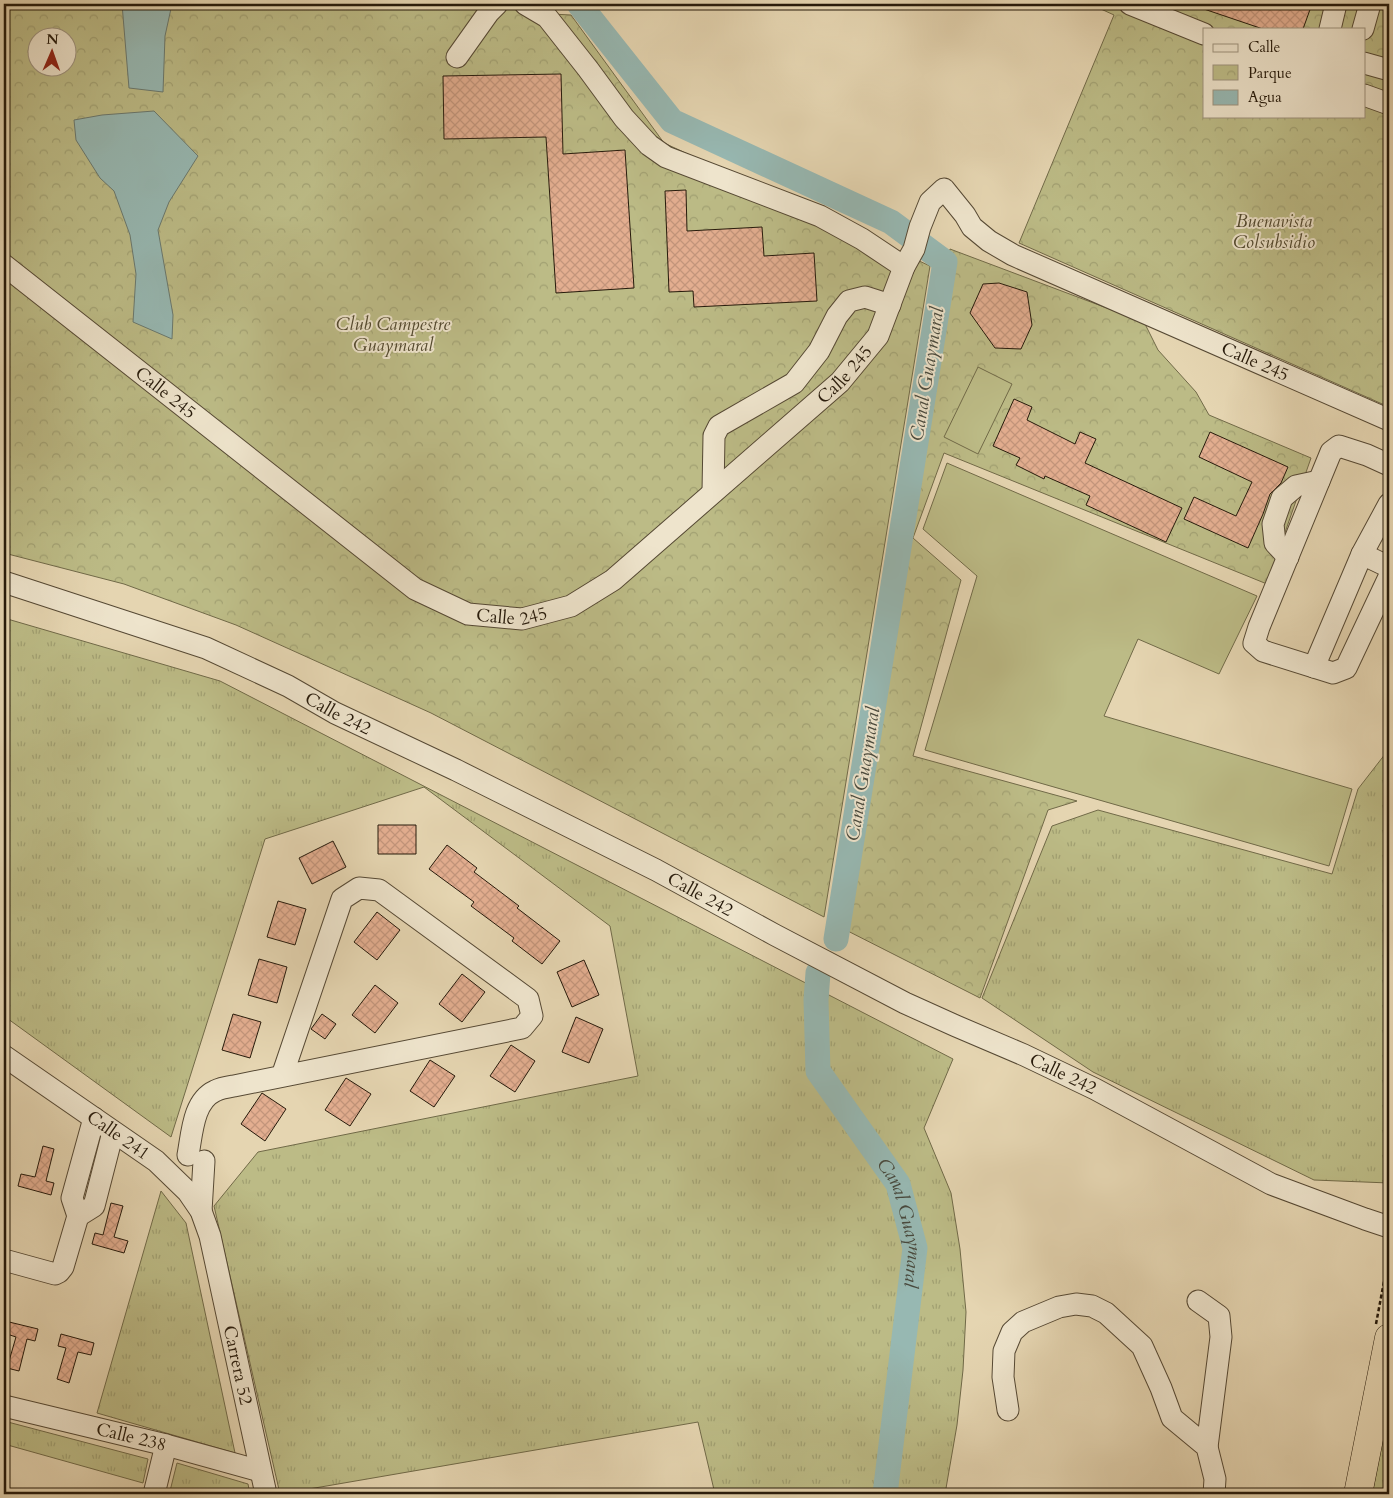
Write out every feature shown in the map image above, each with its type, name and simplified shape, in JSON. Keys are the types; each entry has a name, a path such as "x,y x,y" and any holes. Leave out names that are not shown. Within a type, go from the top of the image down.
{"highway":[{"path":"1358,1494 1389,1338"}],"street":[{"path":"457,57 489,12 497,4"},
{"path":"525,4 547,17 624,118 649,145 666,158 820,216 862,239 909,258"},
{"path":"1130,4 1203,34"},
{"path":"1330,28 1336,4"},
{"path":"1364,28 1370,4"},
{"path":"1366,64 1389,70"},
{"path":"1366,96 1389,104"},
{"name":"Calle 245","path":"4,265 415,589 468,614 522,618 571,606 613,580 840,382 878,336 930,202 942,192 956,191 1013,255 1389,420"},
{"path":"713,492 714,436 719,426 794,383 819,351 837,316 849,301 865,296 890,304"},
{"path":"1358,561 1388,579 1346,668 1333,673 1263,651 1254,643 1331,452 1339,446 1367,455 1389,465"},
{"path":"1314,667 1358,561 1389,504"},
{"name":"Calle 242","path":"4,582 206,648 288,686 335,713 456,770 648,866 905,1003 1024,1055 1095,1089 1271,1184 1389,1227"},
{"path":"201,1211 196,1158 196,1115 202,1101 214,1091 522,1028 532,1016 528,999 379,890 360,888 342,899 282,1076"},
{"name":"Calle 241","path":"4,1056 156,1161 188,1192 201,1211 210,1236"},
{"path":"4,1260 54,1274 60,1272 78,1216 72,1198 94,1118"},
{"path":"78,1216 94,1206 113,1132"},
{"path":"188,1192 196,1158"},
{"name":"Carrera 52","path":"210,1236 266,1494"},
{"path":"1198,1301 1219,1316 1221,1337 1207,1447 1215,1479 1214,1494"},
{"path":"1008,1410 1003,1377 1004,1351 1012,1332 1023,1322 1059,1307 1076,1304 1092,1306 1106,1313 1142,1346 1162,1388 1172,1418 1207,1447"},
{"name":"Calle 238","path":"4,1406 166,1445 260,1471"},
{"path":"154,1494 166,1445"}],"green space":[{"name":"Club Campestre Guaymaral","path":"4,4 546,4 551,14 571,15 664,143 930,266 824,917 431,713 236,625 124,584 4,553"},
{"name":"Buenavista Colsubsidio","path":"1090,4 1389,4 1389,407 1019,243 1114,15"},
{"path":"950,249 1144,322 1158,350 1196,392 1209,415 1311,458 1267,584 944,453 913,538 961,580 913,756 1077,801 1048,810 980,998 832,923"},
{"path":"978,367 1012,384 978,454 944,437"},
{"path":"947,463 1257,596 1219,674 1138,639 1104,716 1352,789 1329,866 925,750 977,576 923,529"},
{"path":"4,618 220,681 953,1059 924,1128 951,1193 960,1249 966,1312 963,1370 957,1425 945,1494 715,1494 698,1422 280,1494 214,1206 258,1152 638,1076 610,926 424,787 265,839 171,1137 4,1016"},
{"path":"1389,749 1389,1183 1314,1180 1093,1072 982,998 1052,826 1098,810 1332,874 1358,789"},
{"path":"161,1191 186,1223 235,1453 97,1413"},
{"path":"1389,1407 1389,1494 1372,1494"},
{"path":"4,1421 148,1459 143,1483 4,1444"},
{"path":"177,1463 248,1484 250,1494 182,1494 170,1491"}],"water":[{"path":"122,4 172,4 165,36 163,92 129,88"},
{"path":"154,111 198,156 169,202 158,230 173,315 172,339 133,322 136,274 130,235 114,191 100,178 76,140 74,120 102,115"}],"building":[{"path":"1196,4 1312,4 1303,28 1260,28 1195,6"},
{"path":"561,74 563,154 625,150 634,288 556,293 546,137 444,139 443,76"},
{"path":"686,190 687,231 762,227 764,256 814,253 817,301 694,307 693,291 669,292 665,191"},
{"path":"999,283 1027,292 1032,325 1021,349 995,348 970,313 983,284"},
{"path":"1014,399 1032,407 1027,420 1075,444 1080,432 1096,439 1085,463 1182,508 1166,542 1086,505 1090,496 1045,476 1044,479 1016,465 1020,458 993,446"},
{"path":"1210,432 1288,467 1281,483 1270,494 1248,548 1184,519 1194,497 1236,516 1252,482 1199,457"},
{"path":"378,825 416,825 416,854 378,854"},
{"path":"333,841 346,867 312,884 299,858"},
{"path":"447,845 477,868 474,872 519,906 517,908 560,941 542,964 512,941 514,938 471,906 474,902 429,869"},
{"path":"278,901 306,909 295,945 267,937"},
{"path":"377,912 400,930 377,960 354,942"},
{"path":"259,959 287,967 277,1003 248,995"},
{"path":"584,960 599,995 572,1007 557,972"},
{"path":"462,974 485,992 462,1022 439,1004"},
{"path":"375,985 398,1003 375,1033 352,1015"},
{"path":"233,1014 261,1022 250,1058 222,1050"},
{"path":"322,1014 336,1024 325,1039 311,1029"},
{"path":"576,1017 603,1029 589,1063 562,1052"},
{"path":"511,1045 535,1061 515,1092 490,1076"},
{"path":"430,1060 455,1076 434,1107 410,1091"},
{"path":"346,1078 371,1094 350,1126 325,1110"},
{"path":"262,1093 286,1109 265,1141 241,1124"},
{"path":"43,1146 54,1149 46,1181 54,1183 51,1195 18,1186 21,1174 35,1177"},
{"path":"111,1203 123,1206 114,1237 128,1241 124,1253 92,1244 95,1233 103,1235"},
{"path":"5,1321 38,1329 35,1341 27,1339 19,1371 7,1368 16,1337 4,1333"},
{"path":"61,1334 94,1343 91,1355 78,1352 69,1383 57,1379 66,1348 58,1346"}],"waterway":[{"name":"Canal Guaymaral","path":"579,4 672,121 891,222 945,262 836,939"},
{"name":"Canal Guaymaral","path":"818,973 816,1000 818,1071 898,1184 915,1248 885,1494"}]}
